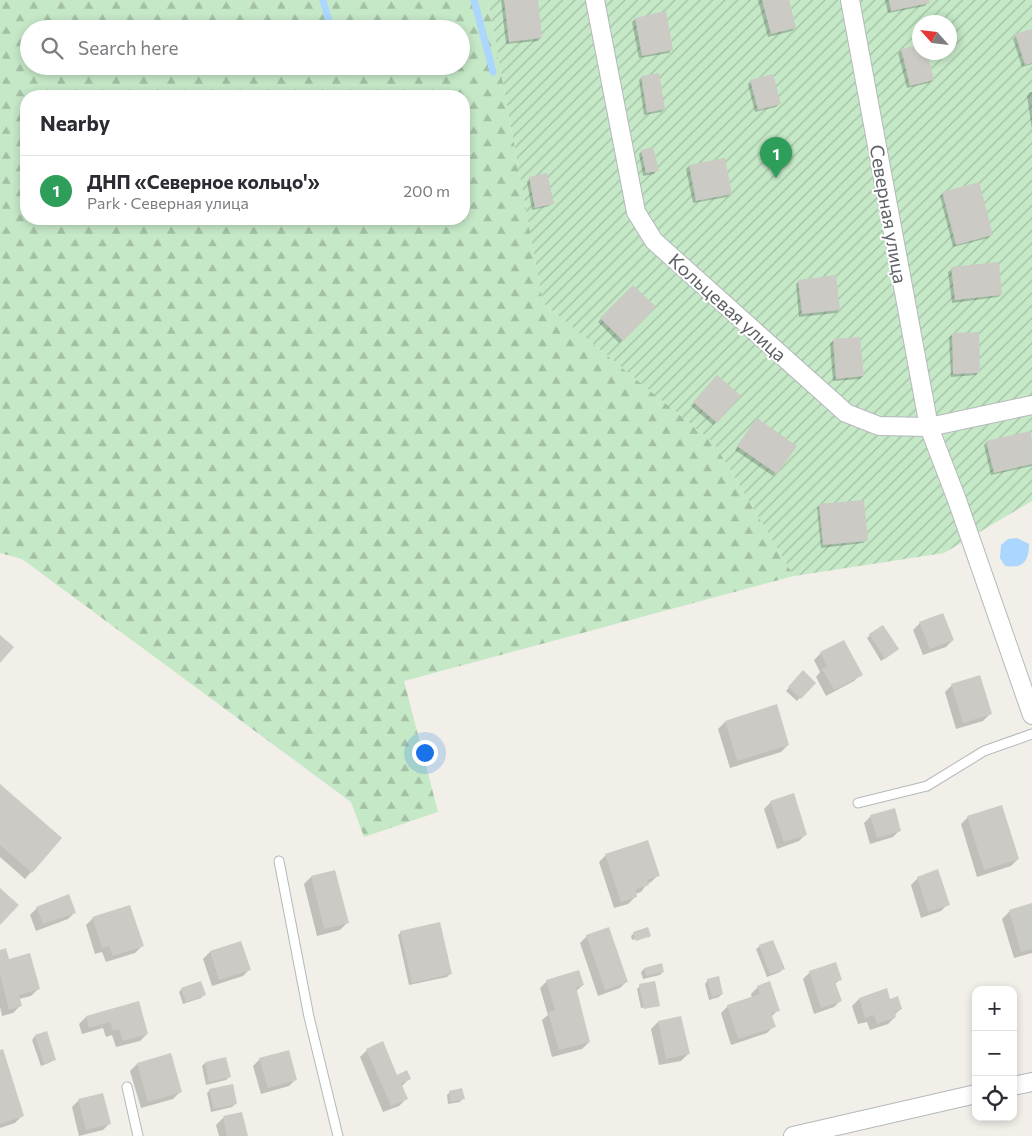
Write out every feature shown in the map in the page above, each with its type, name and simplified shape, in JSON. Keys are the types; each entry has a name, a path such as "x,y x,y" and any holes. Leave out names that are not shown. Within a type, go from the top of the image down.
{"street":[{"name":"Кольцевая улица","path":"595,0 636,212 654,242 846,413 878,426 929,428 1032,405"},
{"name":"Северная улица","path":"850,0 929,428 957,500 1032,715"},
{"path":"1017,1085 1032,1082"},
{"path":"793,1136 972,1095"}],"lane":[{"path":"858,803 927,786 984,751 1032,734"},
{"path":"279,861 309,1017 338,1136"},
{"path":"127,1087 138,1136"}],"green space":[{"path":"0,0 488,0 543,303 714,443 794,576 404,681 438,812 364,837 351,802 22,559 0,553"},
{"path":"488,0 1032,0 1032,501 944,553 794,576 714,443 543,303"}],"water":[{"path":"1017,538 1029,544 1028,555 1021,565 1005,566 1000,558 1001,545 1008,539"}],"building":[{"path":"504,0 538,0 542,38 509,42"},
{"path":"762,0 789,0 796,28 771,34"},
{"path":"889,0 929,0 930,3 891,11"},
{"path":"666,11 673,50 642,56 635,18"},
{"path":"1032,29 1032,63 1025,65 1015,34"},
{"path":"912,47 912,60 929,60 934,80 910,86 901,49"},
{"path":"659,73 665,109 647,113 641,76"},
{"path":"773,74 781,104 758,110 750,80"},
{"path":"653,147 659,171 646,173 641,150"},
{"path":"725,158 732,194 696,201 689,165"},
{"path":"547,173 554,204 535,208 529,177"},
{"path":"979,182 993,235 956,245 942,192"},
{"path":"999,262 1002,295 955,300 951,267"},
{"path":"836,275 840,310 802,314 798,280"},
{"path":"633,285 656,307 623,341 600,318"},
{"path":"979,332 980,373 953,374 952,333"},
{"path":"860,337 864,376 836,379 833,339"},
{"path":"717,375 741,396 717,423 693,402"},
{"path":"757,418 797,446 777,474 737,446"},
{"path":"1030,431 1032,464 994,473 986,441"},
{"path":"864,500 868,541 823,545 819,504"},
{"path":"943,613 954,640 930,649 919,622"},
{"path":"883,625 899,649 885,659 869,634"},
{"path":"0,635 14,647 0,663"},
{"path":"844,640 863,675 834,690 822,669 827,666 820,652"},
{"path":"803,670 816,683 801,699 788,687"},
{"path":"980,675 992,714 963,723 951,684"},
{"path":"777,704 789,745 737,761 725,721"},
{"path":"0,784 62,838 32,873 0,845"},
{"path":"794,793 807,835 784,842 770,801"},
{"path":"1002,805 1019,859 984,870 967,816"},
{"path":"895,808 901,831 877,838 870,815"},
{"path":"648,840 660,876 647,880 649,885 636,889 637,897 621,902 605,854"},
{"path":"938,869 950,905 928,912 917,877"},
{"path":"335,870 349,923 324,929 311,876"},
{"path":"0,888 19,905 0,925"},
{"path":"69,894 76,913 43,924 36,907"},
{"path":"1032,903 1032,949 1021,952 1009,910"},
{"path":"130,905 144,946 113,956 109,946 102,948 92,917"},
{"path":"440,922 452,974 412,983 400,931"},
{"path":"609,927 628,982 605,990 586,935"},
{"path":"648,927 651,936 636,941 633,932"},
{"path":"773,940 785,969 770,974 759,945"},
{"path":"241,941 251,970 219,980 210,951"},
{"path":"6,948 9,959 30,953 40,989 19,995 22,1006 9,1010 0,975 0,950"},
{"path":"836,962 842,980 835,982 842,1001 821,1008 809,971"},
{"path":"662,963 664,972 646,976 644,968"},
{"path":"579,970 584,985 576,987 590,1042 559,1050 548,1012 555,1010 546,980"},
{"path":"719,976 723,994 712,997 707,979"},
{"path":"201,981 206,995 186,1002 181,988"},
{"path":"655,981 660,1006 644,1009 639,984"},
{"path":"770,981 780,1011 771,1013 776,1027 738,1039 727,1005 760,994 757,986"},
{"path":"887,988 890,999 898,996 902,1009 895,1012 896,1017 877,1024 874,1015 865,1018 859,998"},
{"path":"139,1001 148,1034 123,1041 119,1029 113,1031 110,1022 89,1028 86,1016"},
{"path":"681,1016 690,1054 666,1059 658,1021"},
{"path":"47,1031 56,1060 44,1064 35,1035"},
{"path":"383,1041 397,1075 407,1070 411,1079 401,1083 408,1099 391,1106 366,1049"},
{"path":"3,1049 24,1116 0,1124 0,1050"},
{"path":"289,1050 297,1080 268,1088 259,1058"},
{"path":"171,1053 182,1092 148,1102 137,1063"},
{"path":"226,1057 231,1077 209,1082 205,1062"},
{"path":"233,1084 237,1104 214,1109 209,1089"},
{"path":"462,1088 465,1099 451,1102 449,1091"},
{"path":"103,1093 111,1124 86,1130 78,1099"},
{"path":"242,1112 248,1136 227,1136 223,1116"}],"waterway":[{"path":"323,0 329,20"},
{"path":"474,0 493,72"}],"place":[{"name":"ДНП «Северное кольцо'»","path":"776,178"}]}
